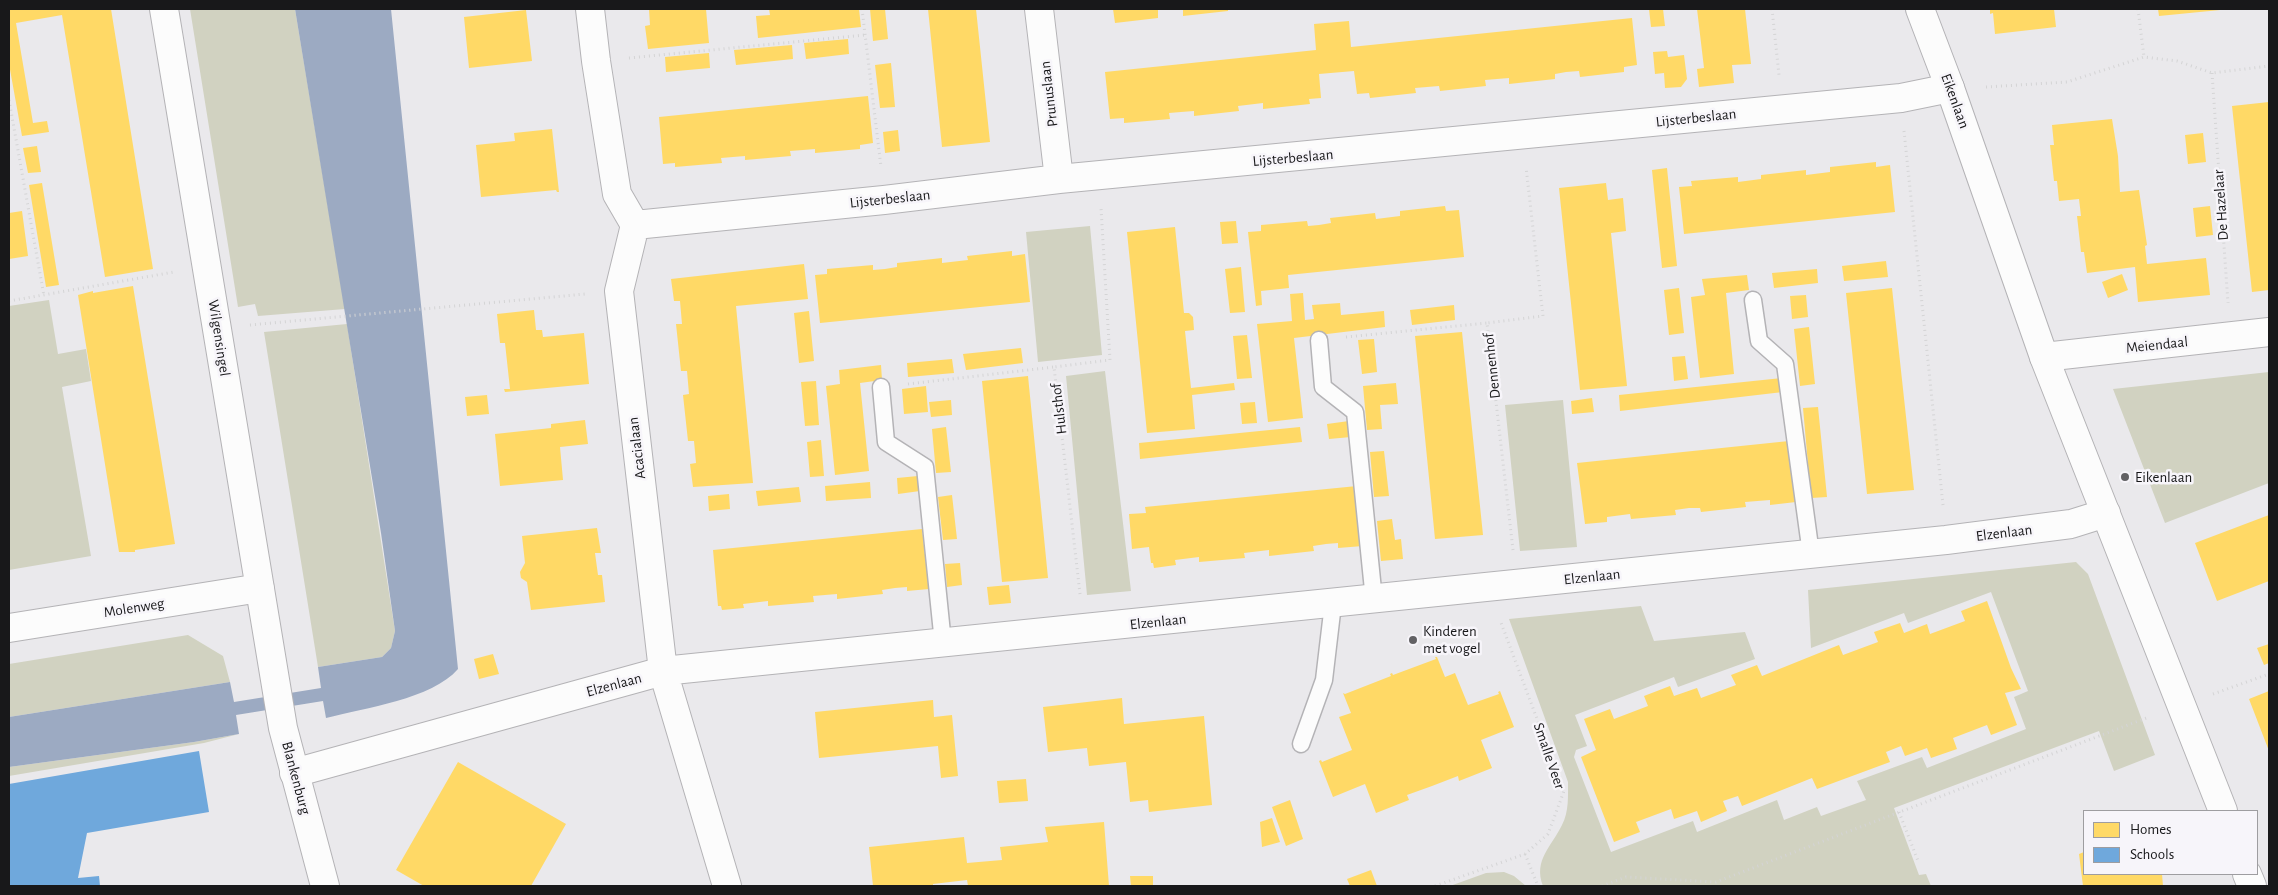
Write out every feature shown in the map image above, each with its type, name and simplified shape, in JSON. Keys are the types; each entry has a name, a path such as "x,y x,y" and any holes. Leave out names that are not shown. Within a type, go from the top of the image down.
{"street":[{"name":"Wilgensingel","path":"164,9 273,668"},
{"path":"590,9 596,61 617,194 635,225"},
{"name":"Prunuslaan","path":"1040,9 1058,179"},
{"name":"Eikenlaan","path":"1920,9 1950,88 2044,357 2223,810"},
{"name":"Lijsterbeslaan","path":"635,225 884,200 1058,179 1523,136 1901,98 1950,88"},
{"name":"Acacialaan","path":"635,225 619,291 663,671 727,886"},
{"name":"Meiendaal","path":"2044,357 2269,332"},
{"name":"Elzenlaan","path":"294,773 663,671 1374,600 1946,540 2071,524 2106,513"},
{"name":"Molenweg","path":"9,628 260,588"},
{"name":"Blankenburg","path":"273,668 281,718 294,773 325,886"}],"lane":[{"path":"1753,300 1759,341 1784,364 1811,554"},
{"path":"1319,340 1324,387 1355,412 1374,600"},
{"path":"880,387 886,442 925,467 942,643"},
{"path":"1301,744 1324,680 1333,604"}],"path":[{"path":"862,9 884,200"},
{"path":"1772,9 1782,110"},
{"path":"2138,9 2144,57"},
{"path":"596,61 865,34"},
{"path":"1950,88 2066,82 2144,57 2178,61 2212,73 2269,66"},
{"name":"De Hazelaar","path":"2212,73 2230,336"},
{"path":"1901,98 1946,540"},
{"path":"9,100 44,296"},
{"name":"Dennenhof","path":"1517,585 1488,323 1543,316 1523,136"},
{"name":"Hulsthof","path":"1084,629 1054,367 1110,360 1099,176"},
{"path":"9,301 207,266"},
{"path":"217,328 332,319 619,291"},
{"path":"1319,340 1488,323"},
{"path":"880,387 1054,367"},
{"name":"Smalle Veer","path":"1435,886 1525,854 1548,834 1564,791 1487,588"},
{"path":"1602,886 1626,877 1716,882 2182,705 2269,674"},
{"path":"1899,812 1918,861"},
{"path":"1525,854 1538,886"}],"green space":[{"path":"190,9 295,9 345,309 258,316 255,304 238,307"},
{"path":"1090,226 1102,355 1038,362 1026,232"},
{"path":"49,300 58,354 86,349 91,381 62,387 91,556 9,570 9,306"},
{"path":"347,324 395,631 391,648 382,657 318,667 264,332"},
{"path":"1105,371 1131,591 1087,595 1066,376"},
{"path":"2269,372 2269,483 2165,523 2113,389"},
{"path":"1563,400 1577,547 1520,551 1505,405"},
{"path":"2076,562 2088,574 2155,755 2114,771 2099,731 1894,808 1919,875 1926,874 1931,886 1543,886 1540,868 1545,854 1566,815 1568,782 1509,619 1641,606 1654,641 1745,632 1755,659 1678,687 1674,677 1575,715 1587,746 1576,750 1574,757 1611,852 1693,821 1697,832 1777,800 1784,820 1817,807 1821,816 1866,800 1857,781 1922,757 1927,768 2026,729 2014,697 2028,691 1991,592 1908,623 1904,613 1811,648 1808,590"},
{"path":"188,635 223,656 230,682 9,717 9,664"},
{"path":"239,734 204,743 9,776 9,767 194,742"},
{"path":"1504,872 1514,876 1526,886 1450,886 1486,873"}],"water":[{"path":"295,9 391,9 458,669 432,688 415,695 326,718 323,701 236,715 239,734 194,742 9,767 9,717 230,682 234,702 321,688 318,667 382,657 391,648 395,631 381,533"}],"building: Homes":[{"path":"9,9 111,9 153,269 105,277 62,15 16,23 33,123 47,121 49,132 22,136 9,64"},
{"path":"649,9 706,9 709,43 648,49 645,26 650,25"},
{"path":"769,9 859,9 861,27 758,38 756,16 770,15"},
{"path":"870,9 885,9 888,39 873,41"},
{"path":"928,9 976,9 990,142 942,147"},
{"path":"1113,9 1158,9 1158,18 1115,23"},
{"path":"1183,9 1228,9 1228,11 1183,16"},
{"path":"1649,9 1663,9 1665,26 1651,27"},
{"path":"1697,9 1745,9 1751,64 1732,65 1734,83 1699,87 1697,69 1704,68"},
{"path":"1990,9 2054,9 2056,27 1995,34 1993,13 1990,14"},
{"path":"2158,9 2220,9 2220,10 2159,16"},
{"path":"526,10 532,61 469,68 464,17"},
{"path":"1632,18 1637,65 1624,67 1624,72 1580,77 1579,71 1566,72 1555,74 1555,79 1509,84 1509,78 1485,80 1486,86 1440,91 1439,86 1415,88 1416,93 1370,98 1369,93 1357,94 1354,71 1319,74 1321,98 1309,99 1310,104 1263,109 1263,103 1238,106 1239,111 1194,116 1194,111 1169,113 1170,119 1124,123 1124,118 1110,119 1105,72 1316,50 1314,24 1349,21 1351,47"},
{"path":"848,39 849,54 806,59 804,43"},
{"path":"792,45 793,59 736,65 734,50"},
{"path":"1667,51 1668,57 1684,55 1687,79 1681,87 1665,88 1664,73 1655,74 1653,52"},
{"path":"709,53 710,68 666,72 665,57"},
{"path":"891,63 895,107 880,108 875,65"},
{"path":"868,96 873,143 860,145 860,149 815,153 815,149 790,151 791,156 745,160 745,156 721,158 722,163 675,167 675,163 663,164 659,117"},
{"path":"2269,102 2269,290 2252,292 2232,106"},
{"path":"2112,119 2118,156 2120,192 2139,190 2147,245 2145,246 2147,264 2206,258 2210,295 2138,302 2135,267 2087,273 2084,252 2081,252 2077,216 2081,216 2079,199 2059,201 2057,181 2054,181 2050,145 2054,145 2052,125"},
{"path":"552,129 559,192 556,190 481,197 476,145 515,141 514,133"},
{"path":"898,130 900,151 885,153 883,132"},
{"path":"2203,133 2206,162 2188,164 2185,135"},
{"path":"37,146 41,172 28,173 23,148"},
{"path":"1876,162 1876,167 1890,165 1895,212 1684,234 1679,187 1692,186 1691,181 1738,177 1738,182 1761,179 1761,175 1806,170 1806,175 1830,172 1830,167"},
{"path":"1667,168 1677,266 1662,268 1652,170"},
{"path":"42,183 59,285 46,287 29,185"},
{"path":"1606,183 1608,200 1623,198 1626,231 1611,233 1627,386 1580,390 1559,188"},
{"path":"1445,206 1446,211 1459,210 1464,257 1288,275 1289,288 1261,291 1262,305 1256,306 1248,232 1261,231 1261,225 1307,221 1308,226 1319,225 1331,223 1330,218 1375,213 1376,219 1400,216 1400,211"},
{"path":"2210,206 2213,235 2196,237 2193,208"},
{"path":"22,211 28,256 9,259 9,213"},
{"path":"1236,221 1238,243 1222,244 1220,222"},
{"path":"1175,227 1184,313 1189,313 1193,317 1194,330 1185,331 1191,388 1234,383 1235,390 1192,395 1195,429 1147,433 1127,232"},
{"path":"1012,251 1012,256 1025,254 1030,302 820,323 815,275 827,274 827,269 873,265 873,270 885,269 897,267 897,263 942,258 942,263 968,260 967,256"},
{"path":"1886,261 1888,277 1844,281 1842,266"},
{"path":"804,264 808,299 736,306 753,483 693,487 690,464 696,463 694,441 688,441 683,395 689,394 687,371 681,371 676,324 682,324 680,301 674,301 671,279"},
{"path":"1241,267 1245,312 1230,313 1225,269"},
{"path":"1817,269 1818,283 1774,288 1772,273"},
{"path":"2122,274 2128,290 2108,298 2102,282"},
{"path":"1747,275 1749,290 1726,293 1734,374 1700,378 1691,297 1705,295 1702,279"},
{"path":"133,286 175,544 135,550 135,552 119,552 78,295 93,291 93,293"},
{"path":"1679,288 1684,333 1669,335 1664,290"},
{"path":"1892,288 1914,490 1867,494 1846,293"},
{"path":"1303,293 1305,320 1314,319 1312,305 1340,303 1341,315 1384,311 1385,327 1294,338 1303,418 1268,422 1257,324 1292,321 1290,294"},
{"path":"1806,295 1808,317 1792,319 1790,296"},
{"path":"1454,305 1455,320 1412,325 1410,310"},
{"path":"534,310 536,330 542,330 543,337 584,333 589,384 505,392 504,389 510,389 505,343 500,343 497,314"},
{"path":"809,311 814,361 799,363 794,313"},
{"path":"1809,327 1815,384 1800,386 1794,329"},
{"path":"1462,332 1483,535 1435,539 1415,336"},
{"path":"1247,335 1252,378 1237,379 1233,336"},
{"path":"1374,339 1377,372 1362,374 1358,340"},
{"path":"1021,348 1023,363 966,370 963,354"},
{"path":"1685,356 1688,379 1674,381 1672,357"},
{"path":"952,359 954,373 908,377 907,363"},
{"path":"881,365 882,380 860,383 869,471 835,475 826,386 840,384 839,370"},
{"path":"1028,376 1048,578 1002,582 982,381"},
{"path":"1782,378 1783,392 1620,411 1619,395"},
{"path":"816,381 819,425 805,426 801,382"},
{"path":"1396,383 1398,404 1380,405 1382,429 1367,430 1363,386"},
{"path":"926,386 928,412 904,414 902,389"},
{"path":"487,395 489,414 467,416 465,397"},
{"path":"1592,398 1594,412 1572,414 1571,401"},
{"path":"951,400 952,415 931,417 929,402"},
{"path":"1255,402 1257,423 1242,424 1240,403"},
{"path":"1818,407 1827,497 1811,498 1803,408"},
{"path":"585,420 588,444 560,447 563,480 500,486 495,434 551,428 551,424"},
{"path":"1349,421 1351,437 1329,439 1327,424"},
{"path":"946,427 951,472 936,473 932,429"},
{"path":"1300,427 1302,442 1140,459 1139,443"},
{"path":"821,440 824,476 810,477 807,442"},
{"path":"1789,441 1796,502 1770,505 1770,500 1745,502 1746,507 1701,512 1700,508 1689,508 1675,510 1676,515 1631,519 1630,514 1607,517 1607,522 1585,524 1577,463"},
{"path":"1384,451 1389,496 1374,497 1370,452"},
{"path":"918,476 920,491 898,494 897,478"},
{"path":"870,482 871,498 826,501 825,486"},
{"path":"1357,486 1363,546 1338,548 1338,543 1326,544 1313,546 1314,551 1269,556 1269,550 1244,553 1245,558 1199,562 1199,557 1175,560 1176,565 1154,568 1153,563 1151,563 1149,547 1132,549 1129,514 1146,513 1145,507"},
{"path":"799,487 801,502 758,506 756,491"},
{"path":"729,494 730,509 709,511 708,496"},
{"path":"952,495 957,539 943,540 938,497"},
{"path":"2269,515 2269,581 2217,601 2195,543"},
{"path":"1392,519 1395,540 1401,539 1403,559 1381,561 1377,521"},
{"path":"597,528 601,553 595,553 598,575 602,575 605,602 531,610 527,582 521,578 520,572 525,563 522,536"},
{"path":"922,529 929,589 907,591 907,587 895,588 882,590 883,594 837,599 837,594 813,596 814,602 768,606 768,601 743,604 744,608 722,610 721,606 718,606 713,550"},
{"path":"960,563 962,585 947,587 945,564"},
{"path":"1009,585 1011,603 989,605 987,587"},
{"path":"1987,601 2011,668 2021,689 2005,693 2017,725 1991,735 1987,725 1953,738 1957,749 1931,758 1927,748 1905,756 1901,746 1886,752 1890,762 1817,789 1812,778 1742,806 1738,796 1723,801 1727,811 1701,822 1697,811 1674,819 1671,809 1636,822 1640,832 1614,842 1581,757 1596,750 1584,719 1610,709 1614,719 1648,706 1644,696 1670,686 1674,696 1697,688 1701,698 1736,685 1731,675 1757,665 1762,676 1839,645 1843,655 1878,642 1874,632 1900,623 1904,633 1927,624 1930,634 1965,621 1961,611"},
{"path":"2269,644 2269,663 2264,665 2257,648"},
{"path":"493,654 499,674 479,679 474,659"},
{"path":"1435,657 1437,657 1445,677 1455,673 1468,705 1499,694 1498,692 1500,691 1514,727 1481,740 1492,768 1459,781 1458,776 1407,795 1409,800 1376,813 1365,784 1333,797 1319,761 1321,760 1322,762 1352,750 1339,717 1351,713 1343,693 1345,694 1391,676 1390,674 1392,673 1393,675 1436,659"},
{"path":"2269,691 2269,751 2249,699"},
{"path":"1122,698 1124,724 1204,716 1212,805 1149,812 1148,800 1130,802 1126,762 1089,766 1087,748 1048,752 1043,707"},
{"path":"933,700 934,717 952,715 958,776 941,778 938,746 819,758 815,712"},
{"path":"458,762 566,824 531,886 424,886 396,870"},
{"path":"1026,779 1028,801 999,803 997,781"},
{"path":"1290,800 1303,839 1286,846 1272,807"},
{"path":"1272,818 1280,842 1262,847 1260,822"},
{"path":"1104,822 1109,886 968,886 967,880 933,884 933,886 873,886 869,847 964,837 967,863 1002,860 1000,847 1048,842 1045,827"},
{"path":"2083,852 2083,875 2162,875 2163,886 2083,886 2079,854"},
{"path":"1371,870 1377,886 1350,886 1347,879"},
{"path":"1130,876 1153,876 1153,886 1131,886"}],"building: Schools":[{"path":"199,751 209,812 87,833 78,878 99,876 100,886 9,886 9,784"}],"place":[{"name":"Eikenlaan","path":"2125,477"},
{"name":"Kinderen met vogel","path":"1413,640"}]}
